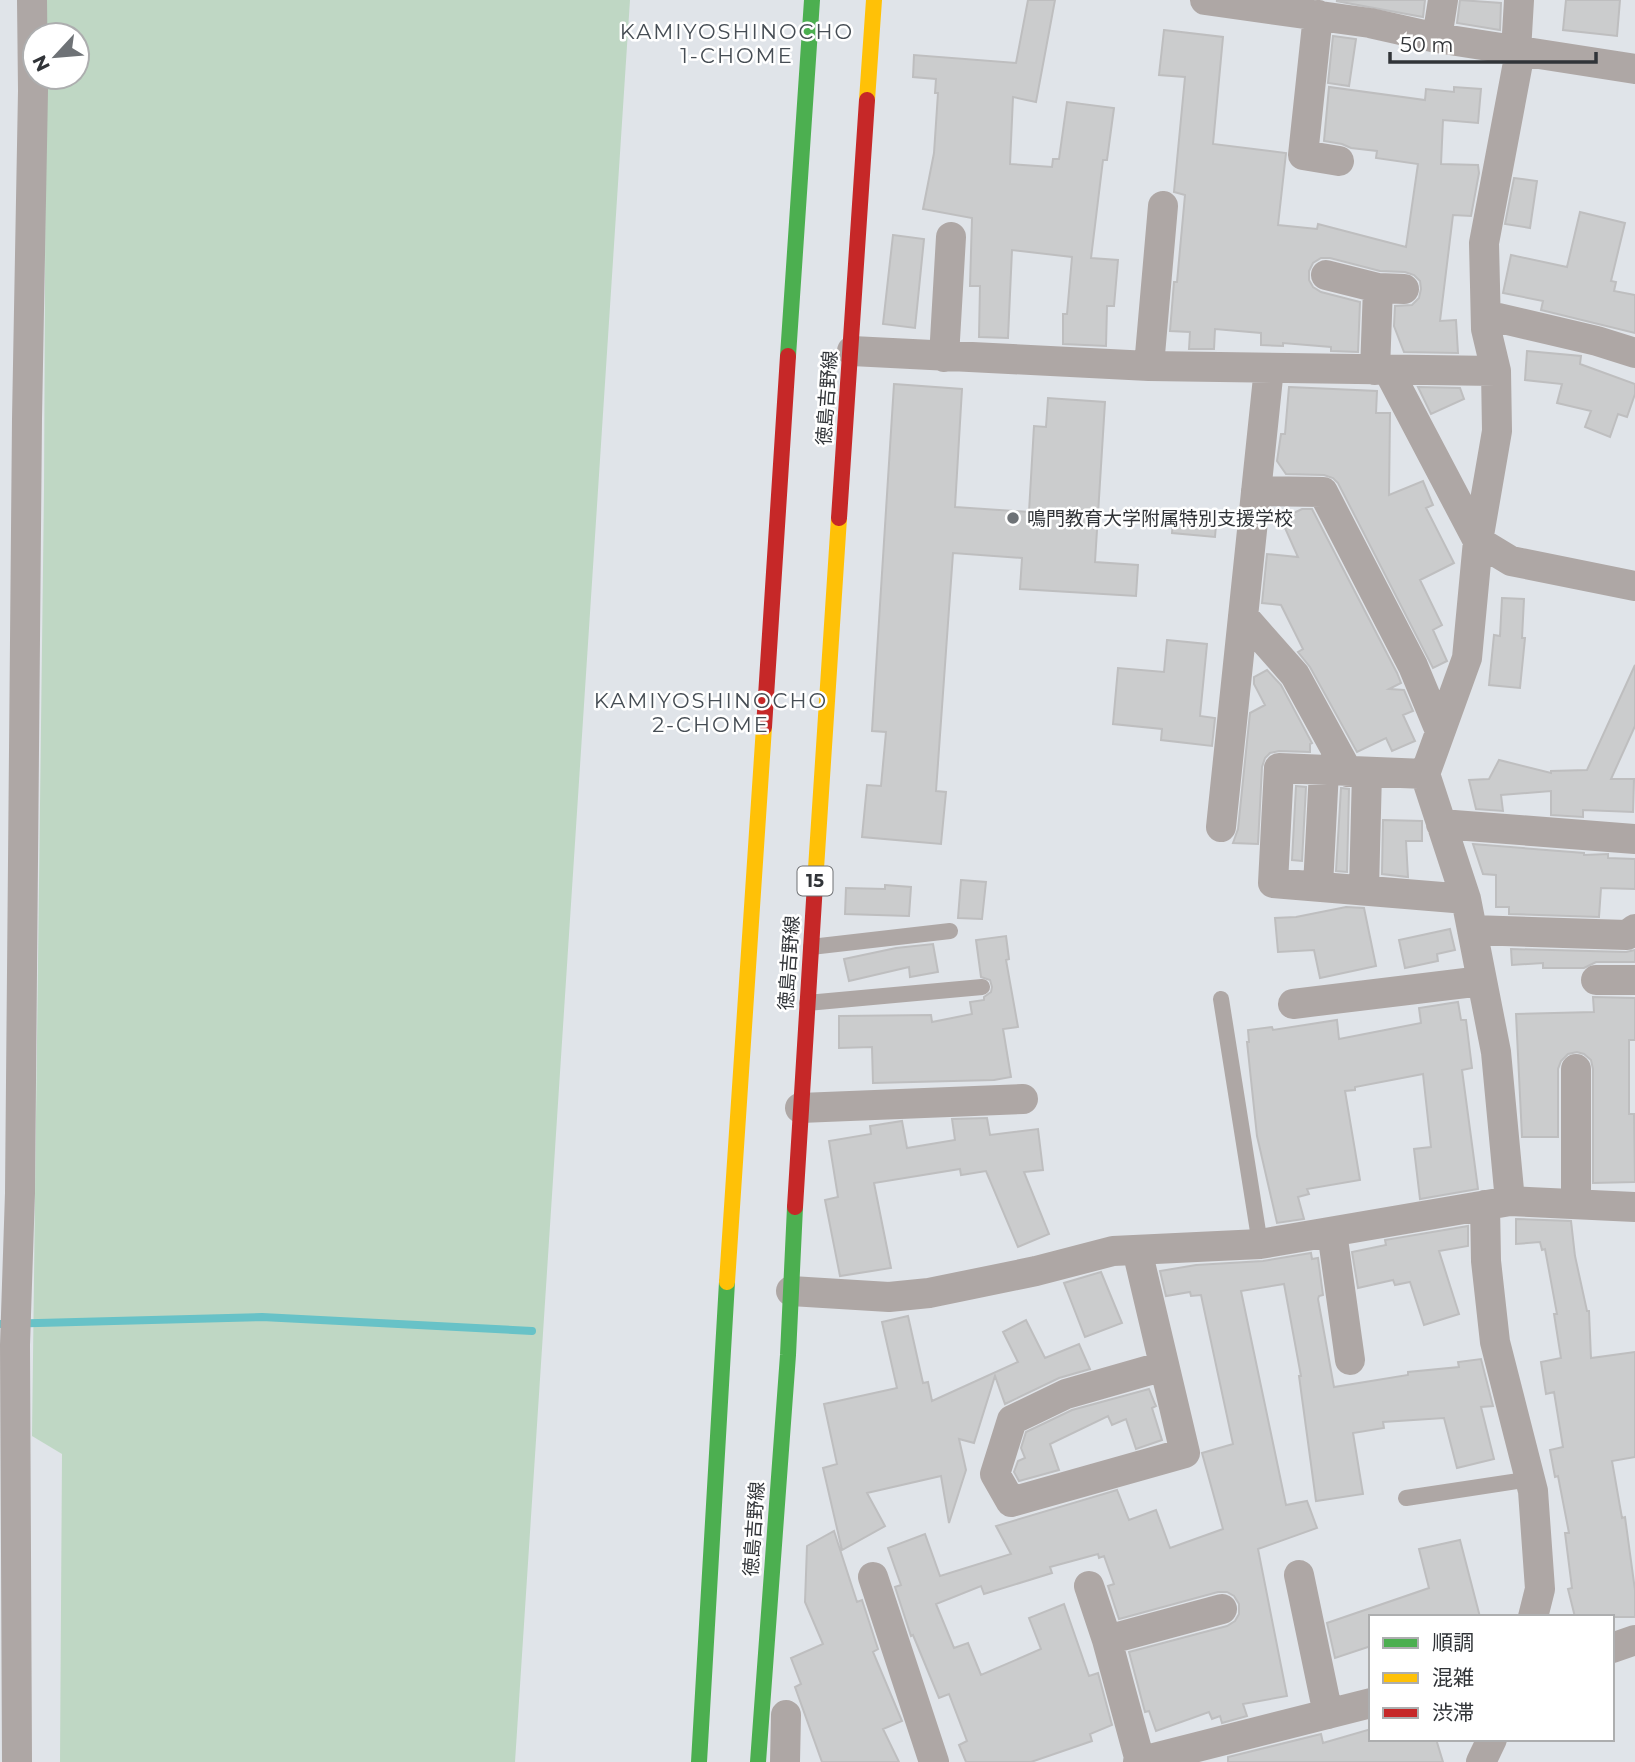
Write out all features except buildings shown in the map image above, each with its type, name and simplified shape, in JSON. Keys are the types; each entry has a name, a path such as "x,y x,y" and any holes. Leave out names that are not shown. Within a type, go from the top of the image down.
{"main road":[{"path":"699,1762 726,1293 812,0"},
{"path":"810,40 824,0"},
{"name":"徳島吉野線","path":"758,1762 874,0"}],"street":[{"path":"17,1762 15,1345 20,1193 32,0"},
{"path":"1205,0 1245,2 1318,15 1372,11 1437,38 1635,69"},
{"path":"1437,38 1443,0"},
{"path":"1519,0 1518,51 1484,243 1486,329 1496,371 1497,431 1478,541 1467,658 1425,774 1466,899 1496,1052 1498,1203 1486,1261 1495,1342 1531,1479 1540,1589 1534,1615"},
{"path":"1318,15 1303,155 1339,161"},
{"path":"1149,366 1163,205"},
{"path":"944,357 951,237"},
{"path":"1326,275 1391,289 1381,370 1478,541 1511,561 1635,586"},
{"path":"1486,314 1635,352"},
{"path":"852,351 1149,366 1496,371"},
{"path":"1221,827 1269,368"},
{"path":"1256,491 1324,492 1413,666 1440,731"},
{"path":"1243,616 1295,675 1346,772 1364,889"},
{"path":"1425,774 1279,768 1273,883 1466,899"},
{"path":"1318,887 1346,772"},
{"path":"1441,824 1635,839"},
{"path":"1472,930 1627,935 1635,929"},
{"path":"1596,980 1635,980"},
{"path":"1293,1004 1482,981"},
{"path":"1576,1069 1576,1204"},
{"path":"800,1108 1023,1099"},
{"path":"791,1291 888,1297 929,1293 1036,1271 1113,1251 1260,1244 1498,1203 1635,1207"},
{"path":"1332,1232 1350,1360"},
{"path":"1137,1250 1185,1453 1011,1502 995,1474 1012,1420 1066,1394 1164,1366"},
{"path":"1299,1575 1328,1714"},
{"path":"873,1577 934,1762"},
{"path":"1089,1586 1107,1640 1139,1762 1369,1704"},
{"path":"1107,1640 1223,1609"},
{"path":"1614,1647 1635,1640"},
{"path":"785,1762 786,1716"},
{"path":"1482,1762 1491,1741"}],"lane":[{"path":"811,947 950,931"},
{"path":"807,1003 982,987"},
{"path":"1221,999 1260,1244"},
{"path":"1406,1498 1531,1479"}],"green space":[{"path":"46,0 630,0 515,1762 60,1762 62,1454 32,1436 44,489 46,91 91,91 91,21 46,21"}],"waterway":[{"path":"0,1324 262,1317 532,1331"}],"traffic: fast":[{"path":"788,356 812,0"},
{"path":"758,1762 788,1355 795,1207"},
{"path":"699,1762 727,1282"}],"traffic: slow":[{"path":"867,100 874,0"},
{"path":"815,884 839,518"},
{"path":"727,1282 764,727"}],"traffic: jam":[{"path":"839,518 867,100"},
{"path":"764,727 788,356"},
{"path":"795,1207 815,884"}],"place":[{"name":"鳴門教育大学附属特別支援学校","path":"1013,518"}],"district":[{"name":"KAMIYOSHINOCHO 1-CHOME","path":"737,43"},
{"name":"KAMIYOSHINOCHO 2-CHOME","path":"711,712"}]}
